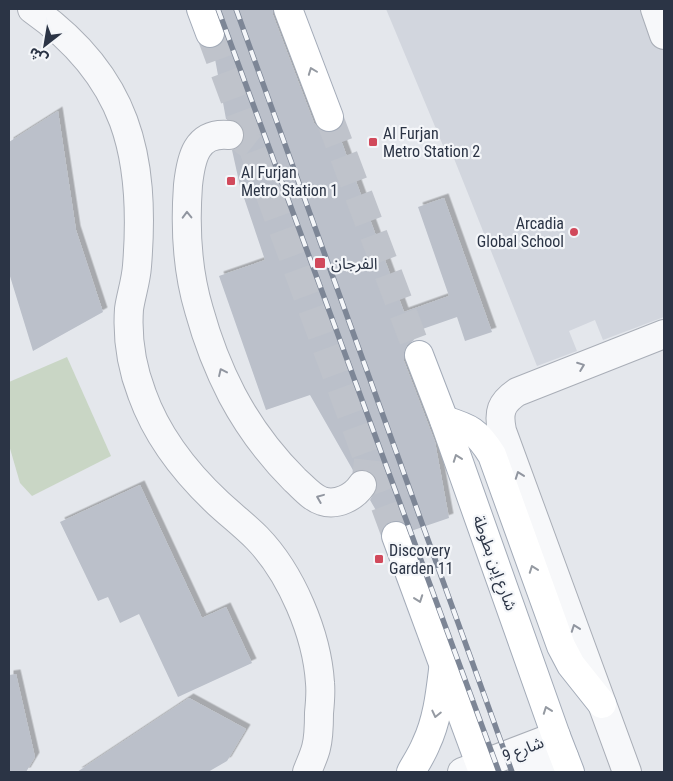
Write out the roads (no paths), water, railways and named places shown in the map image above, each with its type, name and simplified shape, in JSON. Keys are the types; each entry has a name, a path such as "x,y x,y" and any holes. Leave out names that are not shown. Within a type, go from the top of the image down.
{"main road":[{"path":"288,9 329,117"},
{"name":"شارع إبن بطوطة","path":"419,355 564,755"},
{"path":"444,420 467,427 482,438 492,455 561,646 571,665 602,704"},
{"path":"396,536 443,666 475,770"},
{"path":"411,772 427,744 435,721 443,666"}],"street":[{"path":"32,9 66,36 102,78 126,127 134,153 138,182 140,232 136,271 129,309 130,344 136,378 148,410 164,441 181,462 217,502 257,538 274,558 287,580 309,630 316,656 320,684 316,748 308,772"},
{"path":"655,9 664,35"},
{"path":"230,135 217,134 200,143 192,160 186,210 189,260 198,309 217,362 252,430 278,463 307,492 322,501 341,501 356,493 362,485"},
{"path":"627,772 502,431 500,420 501,408 507,398 516,392 664,334"},
{"name":"شارع 9","path":"475,770 564,755"},
{"name":"شارع 9","path":"523,772 564,755"}],"tunnel":[{"path":"210,33 396,536"},
{"path":"329,117 419,355"},
{"path":"229,135 237,135 252,147"},
{"path":"362,485 366,478 368,460"}],"railway":[{"path":"218,9 499,772"},
{"path":"236,9 512,772"}],"place":[{"name":"Al Furjan Metro Station 2","path":"373,142"},
{"name":"Al Furjan Metro Station 1","path":"231,181"},
{"name":"Arcadia Global School","path":"574,232"},
{"name":"الفرجان","path":"320,263"},
{"name":"Discovery Garden 11","path":"379,559"}]}
